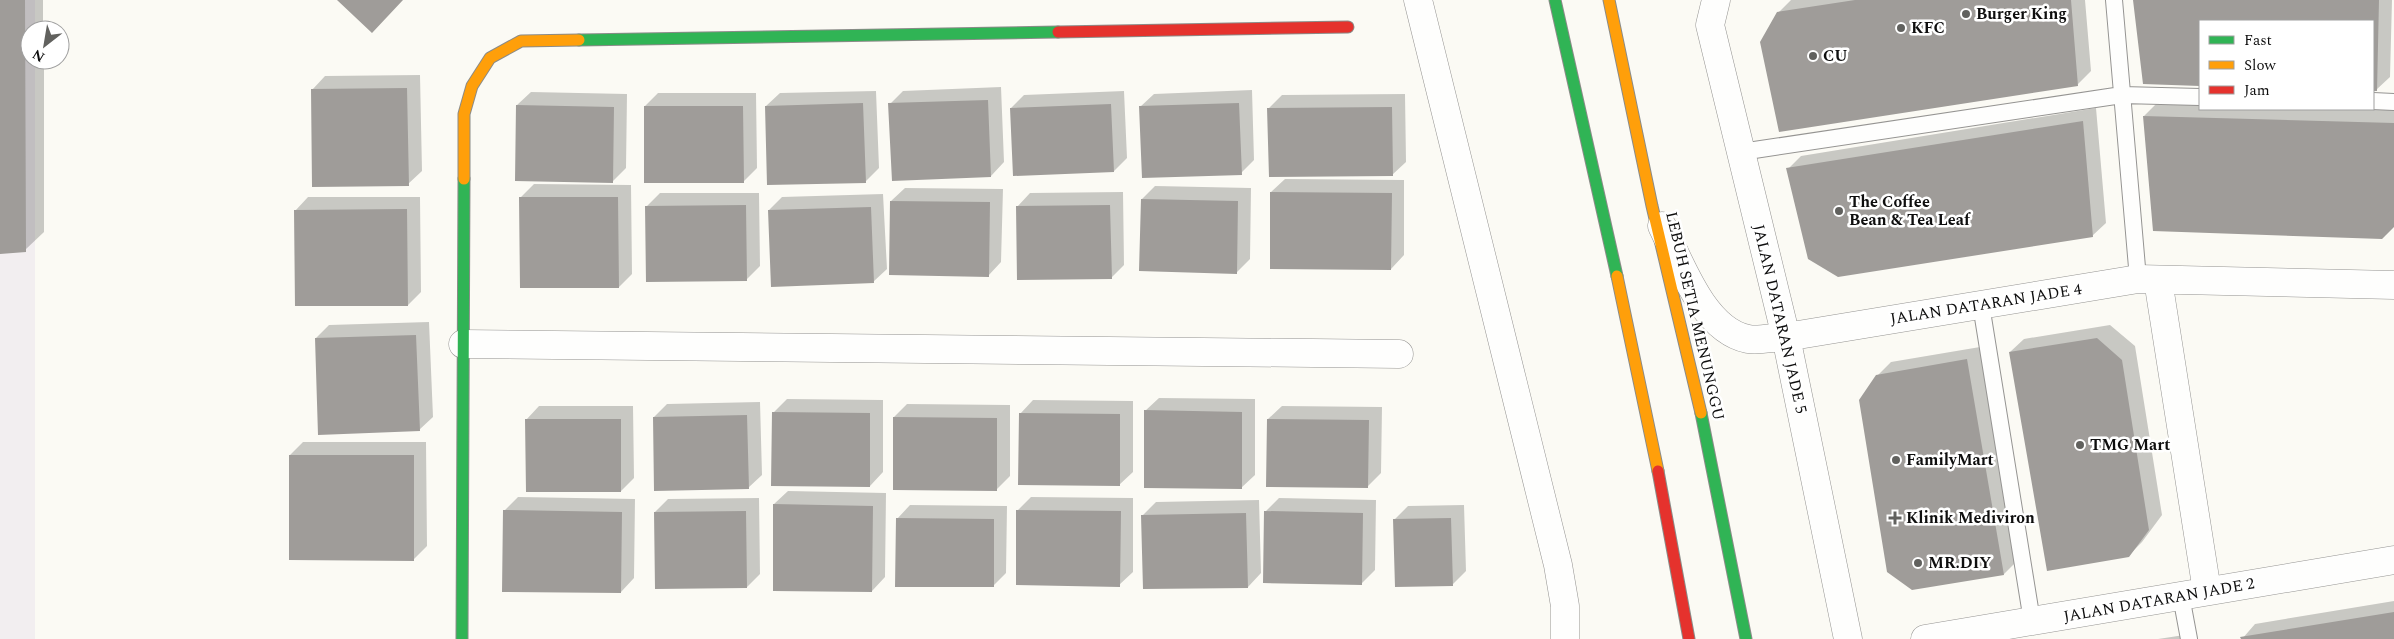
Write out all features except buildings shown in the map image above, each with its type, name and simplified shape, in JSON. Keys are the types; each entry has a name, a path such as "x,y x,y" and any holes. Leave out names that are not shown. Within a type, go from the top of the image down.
{"street":[{"path":"1418,0 1558,565 1565,606 1565,639"},
{"path":"1554,0 1650,426 1689,639"},
{"name":"LEBUH SETIA MENUNGGU","path":"1609,0 1652,206 1703,420 1746,639"},
{"name":"JALAN DATARAN JADE 5","path":"1716,0 1710,25 1786,337 1848,639"},
{"path":"462,639 464,114 472,86 490,58 521,41 1348,28"},
{"name":"JALAN DATARAN JADE 4","path":"1652,206 1700,301 1720,326 1748,339 1786,337 2148,279 2394,285"},
{"path":"2148,279 2194,594"},
{"path":"463,344 1399,354"},
{"name":"JALAN DATARAN JADE 2","path":"1925,639 2394,560"}],"lane":[{"path":"2114,0 2122,95 2148,279"},
{"path":"1741,152 2122,95 2199,97"},
{"path":"2374,101 2394,102"},
{"path":"1981,305 2032,621"},
{"path":"2189,639 2194,594"}],"shaded area":[{"path":"0,0 35,0 35,20 20,20 20,70 35,70 35,639 0,639"}],"traffic: fast":[{"path":"1555,0 1617,276"},
{"path":"579,40 1058,32"},
{"path":"462,639 464,179"},
{"path":"1701,413 1746,639"}],"traffic: slow":[{"path":"1609,0 1652,206 1701,413"},
{"path":"464,179 464,114 472,86 490,58 521,41 579,40"},
{"path":"1617,276 1658,471"}],"traffic: jam":[{"path":"1058,32 1348,27"},
{"path":"1658,471 1689,639"}],"place":[{"name":"Burger King","path":"1966,14"},
{"name":"KFC","path":"1901,28"},
{"name":"CU","path":"1813,56"},
{"name":"The Coffee Bean & Tea Leaf","path":"1839,211"},
{"name":"TMG Mart","path":"2080,445"},
{"name":"FamilyMart","path":"1896,460"},
{"name":"Klinik Mediviron","path":"1895,518"},
{"name":"MR.DIY","path":"1918,563"}]}
